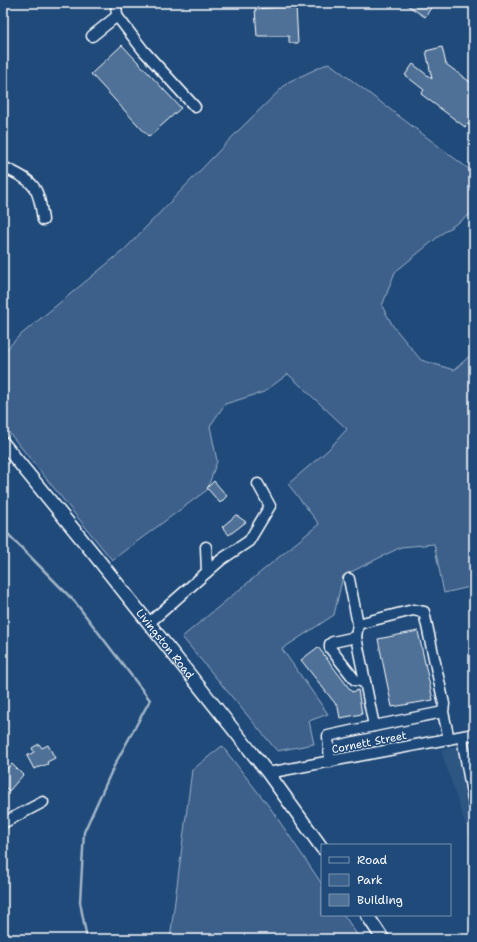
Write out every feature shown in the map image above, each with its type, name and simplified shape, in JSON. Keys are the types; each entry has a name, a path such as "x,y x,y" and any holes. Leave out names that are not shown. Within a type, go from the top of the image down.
{"main road":[{"name":"Livingston Road","path":"3,443 268,773 321,847"},
{"path":"368,916 384,939"}],"street":[{"path":"116,3 117,16 143,50 195,107"},
{"path":"92,36 117,16"},
{"path":"3,167 26,178 39,196 43,220"},
{"path":"149,623 222,559 249,541 270,506 258,484"},
{"path":"206,547 207,572"},
{"path":"349,579 358,624 356,637 374,726"},
{"path":"358,624 413,610 424,612 444,704 443,712 449,739"},
{"path":"356,637 333,642 330,644 330,648 356,680 365,682"},
{"path":"330,762 328,736 443,712"},
{"name":"Cornett Street","path":"268,773 474,734"},
{"path":"462,737 474,805"},
{"path":"3,823 43,802"}],"shaded area":[{"path":"474,743 474,850 441,750"}],"green space":[{"path":"329,63 474,173 474,212 444,232 395,272 382,306 393,326 421,360 454,370 474,352 474,586 444,593 434,544 401,547 343,576 334,615 282,649 328,714 309,721 314,744 277,751 182,637 319,524 288,484 328,450 347,429 288,374 264,392 225,404 210,426 217,461 207,490 112,560 3,425 3,353 18,337 125,249 238,131 288,82"},
{"path":"222,746 271,809 321,883 321,916 345,916 360,939 170,939 192,770"}],"building":[{"path":"404,3 434,3 425,17"},
{"path":"296,6 298,43 289,43 289,36 257,36 255,9"},
{"path":"122,45 181,108 149,137 91,74"},
{"path":"442,47 446,64 474,85 474,105 471,109 474,111 474,129 468,124 465,127 421,94 424,90 405,75 413,64 432,79 426,51"},
{"path":"214,481 227,496 220,503 207,488"},
{"path":"236,515 246,522 229,535 222,527"},
{"path":"418,631 433,700 392,707 378,639"},
{"path":"318,647 352,692 358,690 362,714 340,718 338,707 301,660"},
{"path":"39,744 42,748 48,745 55,758 47,762 48,764 34,769 27,756 34,752 32,748"},
{"path":"12,764 23,775 9,791 3,785 3,772"}],"waterway":[{"path":"3,529 75,602 150,700 114,766 84,832 80,902 87,939"}]}
